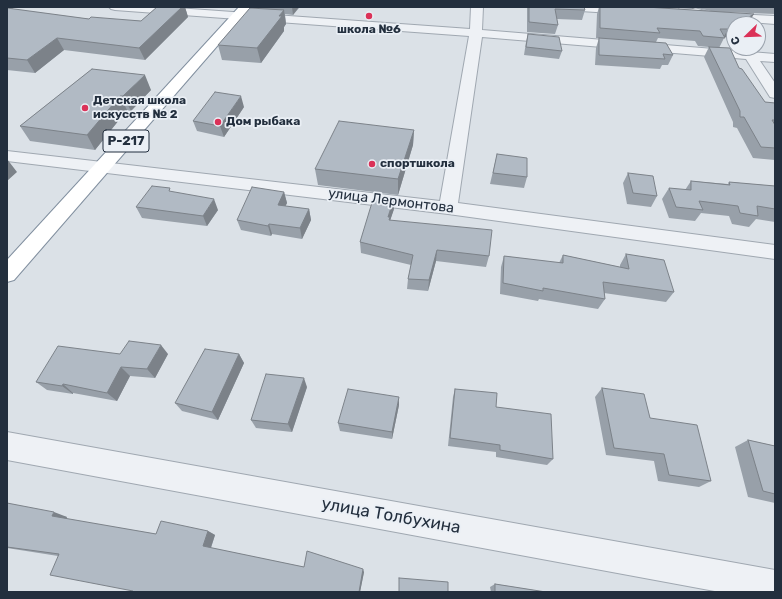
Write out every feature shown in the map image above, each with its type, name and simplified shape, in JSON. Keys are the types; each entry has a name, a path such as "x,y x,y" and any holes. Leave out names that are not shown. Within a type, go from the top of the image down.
{"highway":[{"name":"Р-217","path":"7,274 241,12"}],"street":[{"path":"115,7 241,12 476,34 726,54"},
{"path":"448,208 476,34 477,7"},
{"path":"565,7 642,12"},
{"path":"684,7 686,9 710,16"},
{"path":"672,14 775,20"},
{"path":"750,56 775,58"},
{"path":"750,56 775,94"},
{"name":"улица Лермонтова","path":"7,156 448,208 775,252"},
{"name":"улица Толбухина","path":"7,446 775,586"}],"building":[{"path":"157,7 182,7 139,48 57,38 27,60 7,58 7,8 89,19 91,17 141,21"},
{"path":"529,7 584,7 585,10 555,9 558,25 529,22"},
{"path":"600,7 646,7 754,14 751,16 726,16 726,29 720,29 725,38 703,36 700,31 657,28 660,33 600,28"},
{"path":"250,8 284,10 279,16 282,16 257,48 218,45"},
{"path":"528,34 559,37 562,51 526,47"},
{"path":"599,38 666,43 673,55 663,54 665,59 599,55"},
{"path":"709,47 726,48 726,56 734,56 739,68 742,69 765,102 775,103 775,120 772,120 775,125 775,148 761,147 744,117 740,117 740,111"},
{"path":"92,69 145,75 123,96 120,96 87,135 20,126"},
{"path":"215,92 241,96 220,126 193,121"},
{"name":"спортшкола","path":"339,121 414,130 398,179 315,169"},
{"path":"497,154 527,158 527,177 493,173"},
{"path":"628,173 653,176 657,196 633,193"},
{"path":"691,181 730,185 729,182 775,186 775,209 757,206 758,216 740,213 738,206 699,201 703,210 676,207 669,188 691,190"},
{"path":"152,186 170,188 169,191 214,199 203,216 136,207"},
{"path":"252,187 284,192 278,205 309,209 300,228 269,224 268,226 237,220"},
{"path":"374,196 394,198 388,217 390,217 389,220 492,230 489,256 437,250 429,280 408,279 413,255 360,242"},
{"path":"626,254 664,260 674,292 603,282 605,299 543,288 543,291 503,283 504,256 563,263 563,255 629,269"},
{"path":"129,341 161,345 147,369 121,367 107,393 63,384 62,386 36,382 58,346 120,354"},
{"path":"205,349 239,354 212,412 175,403"},
{"path":"266,374 304,378 288,424 251,420"},
{"path":"602,388 644,394 650,418 697,425 711,481 669,475 664,454 614,448"},
{"path":"348,389 399,397 392,432 338,423"},
{"path":"455,389 497,393 496,407 551,414 553,459 500,450 500,445 450,438"},
{"path":"748,440 775,446 775,494 763,491"},
{"path":"7,503 54,512 52,516 156,534 161,521 208,531 203,546 304,567 307,551 363,569 359,592 133,592 50,575 59,554 7,547"},
{"path":"399,578 448,582 448,592 399,592"},
{"path":"495,584 546,592 495,592"}],"place":[{"name":"школа №6","path":"369,16"},
{"name":"Детская школа искусств № 2","path":"85,108"},
{"name":"Дом рыбака","path":"218,122"},
{"name":"спортшкола","path":"372,164"}]}
